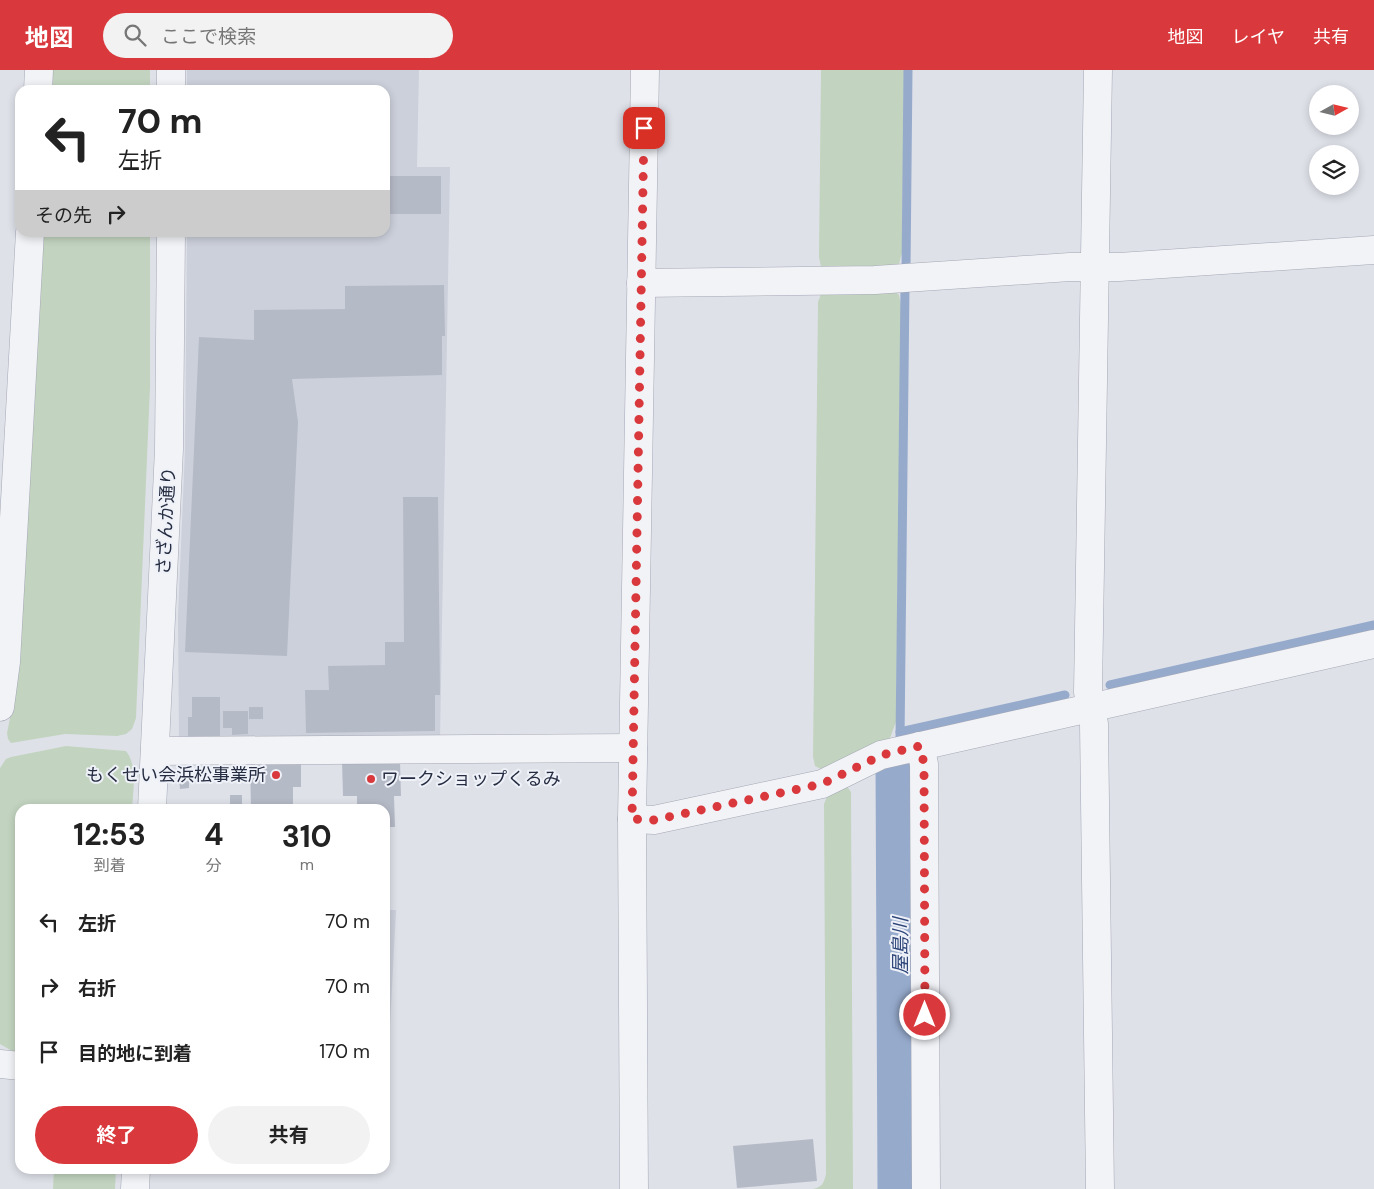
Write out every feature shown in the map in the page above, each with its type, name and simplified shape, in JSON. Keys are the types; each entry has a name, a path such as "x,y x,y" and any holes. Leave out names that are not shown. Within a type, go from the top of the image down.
{"street":[{"path":"38,85 39,70"},
{"path":"171,70 171,85"},
{"path":"634,1189 632,819 645,70"},
{"path":"1098,70 1088,692 1094,724 1100,1189"},
{"path":"0,707 6,652 30,237"},
{"name":"さざんか通り","path":"152,804 169,449 171,237"},
{"path":"641,283 875,280 1119,267 1374,250"},
{"path":"632,819 654,820 822,784 882,755 1374,644"},
{"path":"920,746 924,764 926,1189"},
{"path":"155,751 633,748"},
{"path":"0,1064 15,1066"},
{"path":"135,1189 136,1174"}],"shaded area":[{"path":"187,70 419,70 417,167 450,167 440,741 179,744 178,617 185,450 187,237 390,237 390,85 187,85"},
{"path":"390,910 396,910 390,1027"}],"green space":[{"path":"51,70 150,70 150,85 50,85"},
{"path":"821,70 904,70 902,253 899,264 891,271 826,273 821,267 819,257"},
{"path":"42,237 150,237 150,387 136,718 132,729 126,734 117,736 65,734 11,743 7,733 15,693"},
{"path":"892,288 899,295 901,306 896,722 890,738 884,742 823,770 815,766 813,757 818,302 821,294"},
{"path":"66,746 126,751 132,764 134,786 132,804 15,804 15,1052 0,1044 0,768 6,759"},
{"path":"846,785 851,792 853,1189 813,1189 822,1184 826,1174 824,804 828,794"},
{"path":"54,1174 116,1174 115,1189 53,1189"}],"building":[{"path":"390,176 441,176 441,214 390,214"},
{"path":"444,285 445,336 442,336 442,375 292,379 298,422 287,656 185,652 199,337 254,340 254,310 345,309 345,286"},
{"path":"403,497 438,497 440,695 435,695 435,731 306,733 305,690 329,690 328,666 385,665 385,642 404,642"},
{"path":"192,697 220,697 220,740 188,740 188,717 192,717"},
{"path":"249,707 263,707 263,719 249,719"},
{"path":"223,711 248,711 248,734 232,735 232,728 223,728"},
{"name":"ワークショップくるみ","path":"400,761 401,796 394,796 395,827 390,827 390,804 357,804 357,796 343,796 342,762"},
{"name":"もくせい会浜松事業所","path":"301,762 301,787 293,787 293,804 251,804 250,763"},
{"path":"189,777 189,788 180,789 179,778"},
{"path":"230,795 242,795 242,804 230,804"},
{"path":"813,1139 817,1181 737,1188 733,1146"}],"waterway":[{"path":"906,270 908,70"},
{"path":"900,740 905,286"},
{"path":"1110,685 1374,625"},
{"path":"900,732 1065,695"},
{"name":"屋島川","path":"900,764 902,1189"}],"place":[{"name":"もくせい会浜松事業所","path":"276,775"},
{"name":"ワークショップくるみ","path":"371,779"}],"route":[{"path":"644,128 632,819 654,820 822,784 882,755 920,746 924,764 925,1015"}]}
